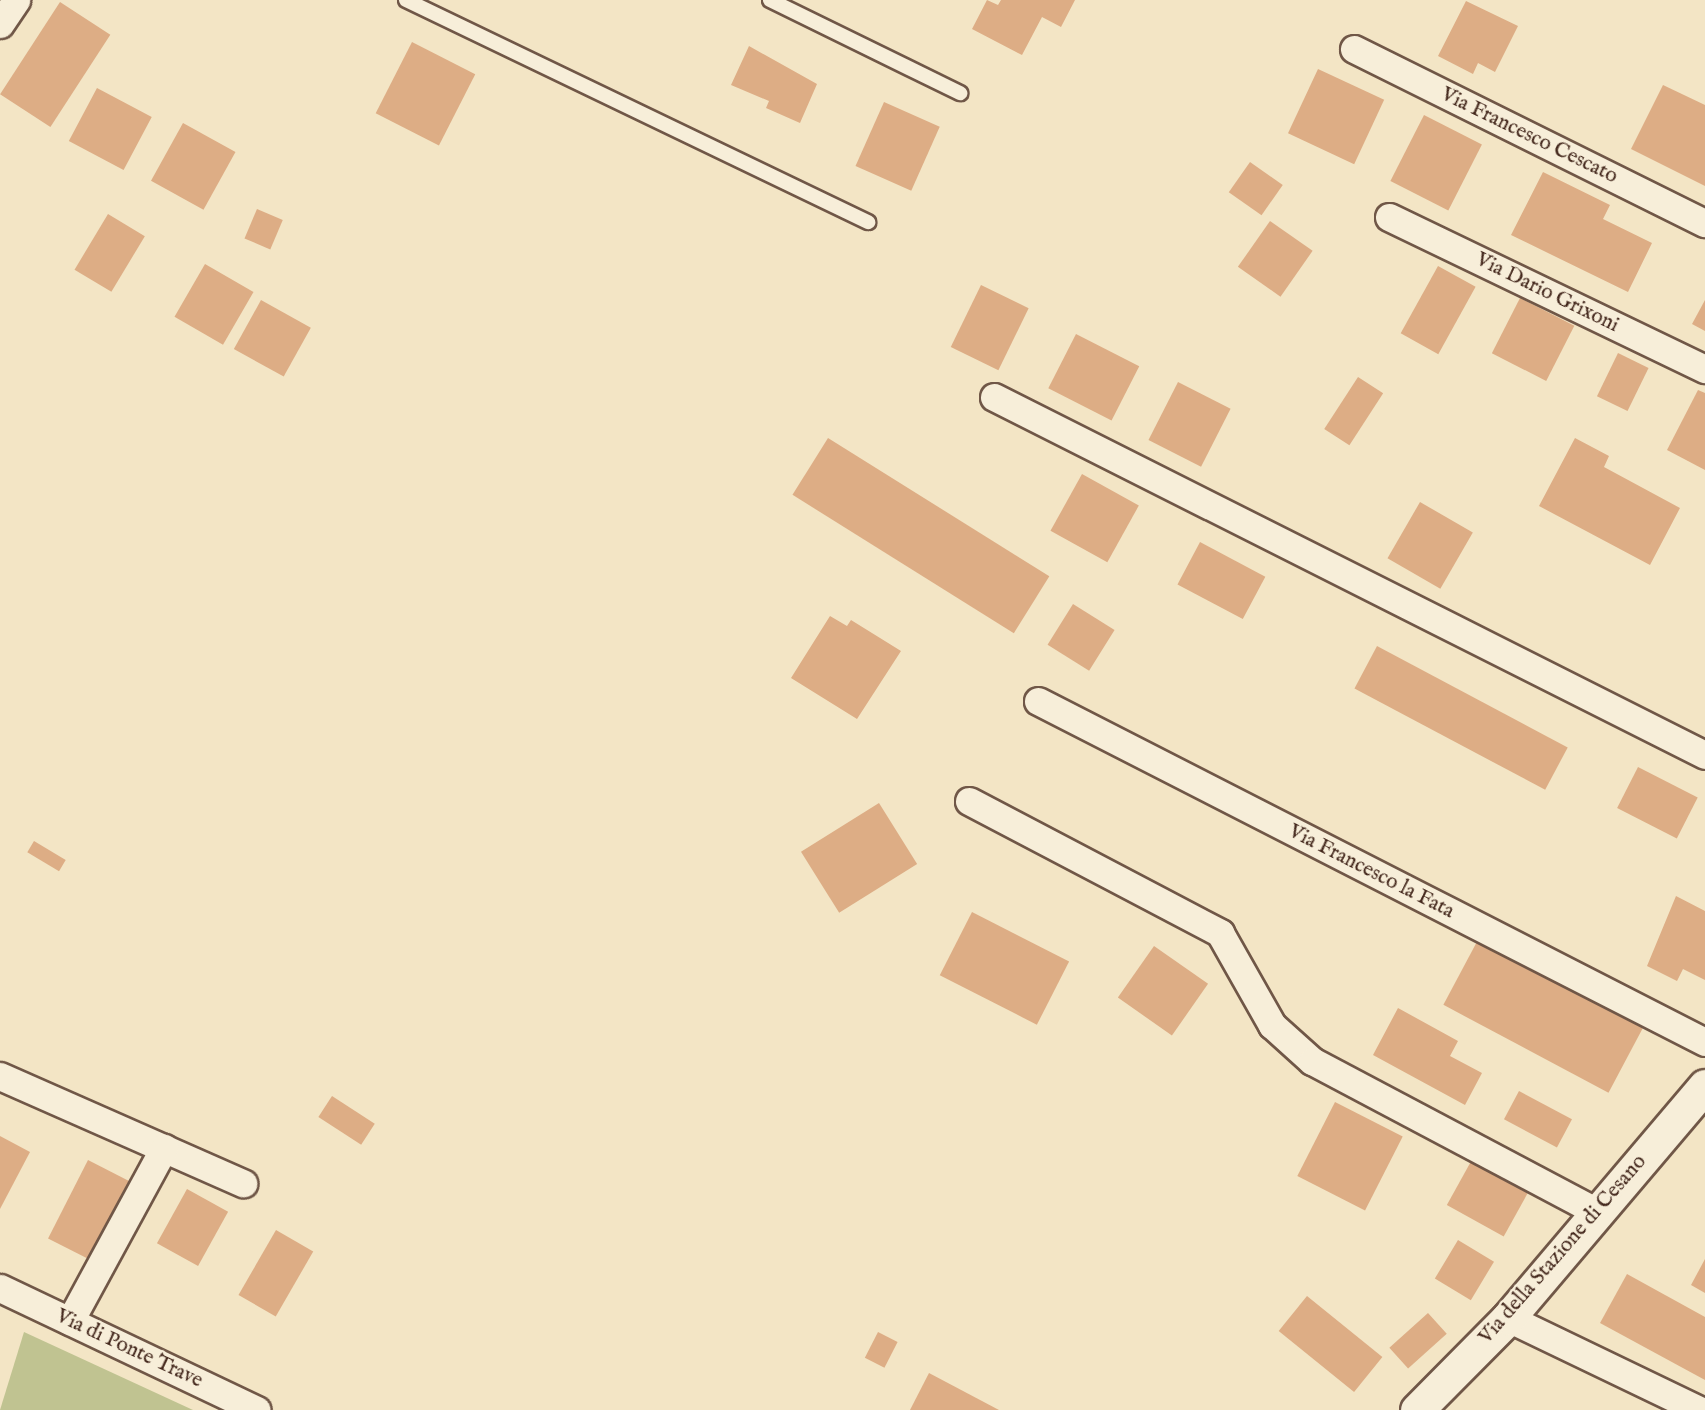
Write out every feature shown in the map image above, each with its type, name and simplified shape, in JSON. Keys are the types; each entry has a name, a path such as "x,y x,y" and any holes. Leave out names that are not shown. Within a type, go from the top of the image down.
{"street":[{"path":"0,24 16,0"},
{"name":"Via Francesco Cescato","path":"1354,49 1705,223"},
{"name":"Via Dario Grixoni","path":"1389,217 1705,369"},
{"path":"994,397 1705,755"},
{"name":"Via Francesco la Fata","path":"1038,701 1705,1042"},
{"path":"969,801 1220,933 1272,1026 1312,1061 1599,1213"},
{"path":"0,1076 243,1183"},
{"name":"Via della Stazione di Cesano","path":"1417,1410 1508,1318 1705,1086"},
{"path":"70,1321 164,1148"},
{"name":"Via di Ponte Trave","path":"0,1288 257,1410"},
{"path":"1508,1318 1699,1410"}],"lane":[{"path":"406,0 868,222"},
{"path":"770,0 960,93"}],"green space":[{"path":"24,1332 193,1410 0,1410"}],"building":[{"path":"987,0 998,5 1001,0 1075,0 1061,27 1042,17 1022,55 972,29"},
{"path":"1466,1 1518,26 1495,72 1478,63 1473,74 1438,56"},
{"path":"60,2 110,35 50,127 0,94"},
{"path":"412,42 475,74 439,146 376,113"},
{"path":"749,46 817,84 800,123 766,108 769,101 731,85"},
{"path":"1318,69 1384,100 1354,164 1288,133"},
{"path":"1663,85 1705,105 1705,186 1631,149"},
{"path":"97,88 152,117 124,170 69,141"},
{"path":"884,102 940,127 911,191 856,166"},
{"path":"1424,115 1482,145 1448,210 1390,181"},
{"path":"183,123 235,152 203,210 151,181"},
{"path":"1250,162 1283,185 1262,215 1229,192"},
{"path":"1543,172 1610,205 1603,219 1652,243 1628,292 1511,235"},
{"path":"257,209 283,220 270,249 244,238"},
{"path":"108,214 145,236 111,292 75,270"},
{"path":"1270,221 1313,251 1280,297 1238,267"},
{"path":"205,264 253,292 223,345 174,317"},
{"path":"1438,266 1476,287 1438,354 1401,333"},
{"path":"981,285 1029,308 998,370 951,347"},
{"path":"1520,298 1574,326 1546,381 1492,353"},
{"path":"261,300 311,328 284,377 234,349"},
{"path":"1705,300 1705,331 1692,324"},
{"path":"1076,334 1139,366 1112,421 1048,388"},
{"path":"1618,353 1649,368 1628,411 1597,396"},
{"path":"1358,377 1383,393 1349,445 1324,429"},
{"path":"1178,382 1231,409 1201,467 1148,440"},
{"path":"1698,390 1705,393 1705,470 1667,450"},
{"path":"828,438 1049,576 1014,633 792,495"},
{"path":"1575,438 1609,456 1604,467 1680,508 1650,565 1539,506"},
{"path":"1082,474 1139,506 1107,562 1050,531"},
{"path":"1420,502 1473,532 1440,589 1388,558"},
{"path":"1200,542 1265,577 1243,619 1177,584"},
{"path":"1073,604 1115,630 1089,671 1048,645"},
{"path":"830,616 847,626 851,620 901,651 857,719 791,678"},
{"path":"1377,646 1568,747 1545,790 1354,688"},
{"path":"1638,767 1698,797 1677,838 1617,808"},
{"path":"879,803 917,864 839,913 801,852"},
{"path":"34,841 66,860 59,871 27,852"},
{"path":"1676,896 1705,911 1705,980 1683,969 1677,981 1647,966"},
{"path":"972,912 1069,961 1037,1025 940,975"},
{"path":"1480,936 1645,1024 1608,1093 1443,1005"},
{"path":"1154,946 1208,984 1172,1035 1118,998"},
{"path":"1398,1008 1458,1041 1450,1056 1482,1073 1465,1105 1373,1055"},
{"path":"1519,1091 1572,1119 1557,1147 1504,1119"},
{"path":"332,1096 375,1124 361,1145 318,1117"},
{"path":"1335,1102 1403,1137 1365,1210 1297,1176"},
{"path":"0,1136 30,1152 0,1209"},
{"path":"1474,1156 1531,1188 1504,1236 1447,1205"},
{"path":"88,1160 129,1181 89,1259 48,1238"},
{"path":"187,1189 228,1212 198,1266 157,1243"},
{"path":"276,1230 313,1252 276,1316 238,1295"},
{"path":"1458,1240 1494,1262 1471,1300 1435,1279"},
{"path":"1705,1259 1705,1293 1691,1285"},
{"path":"1627,1274 1705,1317 1705,1380 1600,1323"},
{"path":"1307,1296 1382,1357 1354,1392 1279,1331"},
{"path":"1428,1313 1447,1334 1408,1369 1389,1348"},
{"path":"878,1332 898,1342 884,1368 865,1358"},
{"path":"929,1373 999,1410 910,1410"}]}
